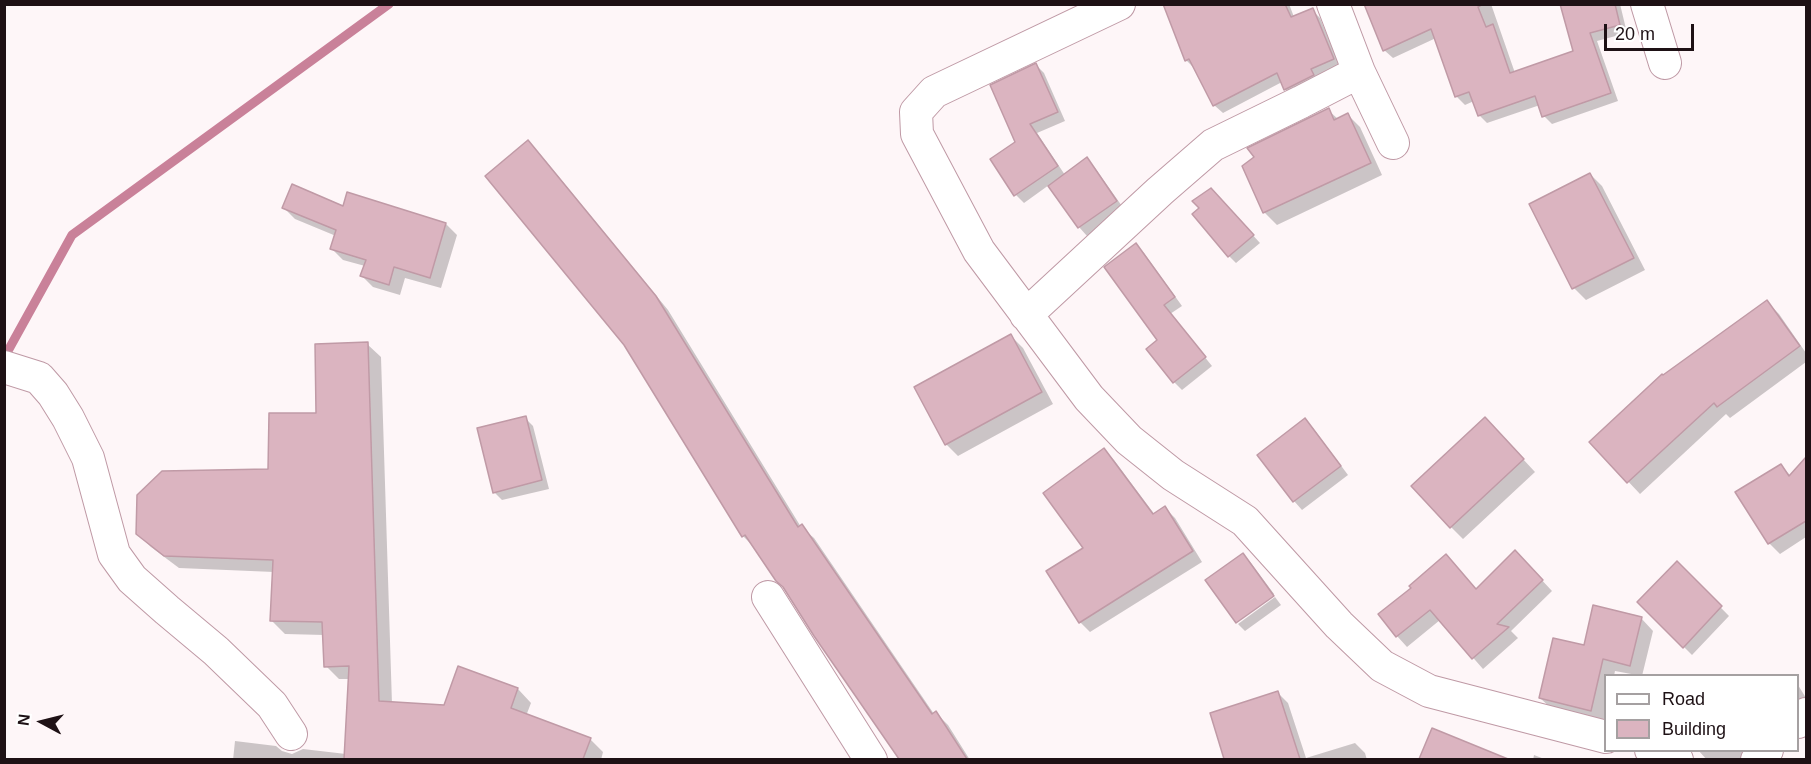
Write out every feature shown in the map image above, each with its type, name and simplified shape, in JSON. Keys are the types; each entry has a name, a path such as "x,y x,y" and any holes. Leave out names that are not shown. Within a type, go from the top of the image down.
{"street":[{"path":"1119,4 934,92 916,112 918,134 979,251 1089,398 1129,440 1173,475 1245,521 1339,625 1382,666 1429,691 1604,737"},
{"path":"1334,4 1359,72 1393,143"},
{"path":"1647,4 1665,63"},
{"path":"1026,315 1213,145 1359,72"},
{"path":"4,367 39,378 53,394 68,418 88,458 114,554 132,579 216,651 272,705 291,734"},
{"path":"768,597 871,759"},
{"path":"1657,752 1677,759"}],"building":[{"path":"1163,4 1285,4 1291,17 1313,8 1334,59 1311,69 1314,75 1284,90 1277,73 1213,106 1189,59 1185,61"},
{"path":"1364,4 1483,4 1478,7 1486,27 1493,24 1510,73 1573,51 1560,4 1615,4 1620,25 1590,33 1611,93 1542,117 1535,96 1478,116 1469,92 1455,97 1431,29 1383,51"},
{"path":"1036,63 1058,112 1030,124 1058,166 1014,196 990,159 1015,142 990,85"},
{"path":"1329,108 1334,120 1348,113 1371,163 1263,213 1242,166 1254,157 1247,148"},
{"path":"528,140 656,296 798,527 802,524 932,714 936,711 967,759 899,759 783,587 776,581 745,535 742,537 624,345 485,176"},
{"path":"1087,157 1117,201 1078,228 1048,186"},
{"path":"1590,173 1634,258 1572,289 1529,204"},
{"path":"292,184 343,206 347,192 446,223 430,278 394,267 389,285 360,276 366,260 330,249 336,230 282,208"},
{"path":"1211,188 1254,235 1228,257 1192,214 1199,208 1192,201"},
{"path":"1136,243 1175,297 1164,305 1206,357 1173,383 1146,349 1157,340 1104,267"},
{"path":"1767,300 1800,346 1717,407 1714,403 1627,483 1589,442 1662,374"},
{"path":"1011,334 1042,392 945,445 914,387"},
{"path":"368,342 379,701 444,705 458,666 518,688 511,708 591,738 583,759 344,759 349,666 324,667 322,622 270,621 273,560 164,556 136,534 137,495 162,471 268,469 269,413 316,413 315,344"},
{"path":"526,416 542,480 493,493 477,428"},
{"path":"1485,417 1524,459 1450,528 1411,486"},
{"path":"1305,418 1341,466 1293,502 1257,455"},
{"path":"1104,448 1153,514 1165,506 1193,551 1079,623 1046,571 1083,548 1043,493"},
{"path":"1806,457 1806,521 1768,544 1735,492 1781,464 1789,476"},
{"path":"1515,550 1543,580 1497,624 1509,627 1472,659 1430,610 1396,637 1378,614 1411,588 1409,586 1446,554 1476,589"},
{"path":"1243,553 1274,596 1236,623 1205,580"},
{"path":"1677,561 1722,606 1683,648 1637,602"},
{"path":"1593,605 1642,617 1630,666 1603,659 1591,711 1539,698 1553,638 1584,645"},
{"path":"1278,691 1300,759 1224,759 1210,713"},
{"path":"1432,728 1508,759 1419,759"}],"waterway":[{"path":"4,358 72,235 389,4"}]}
